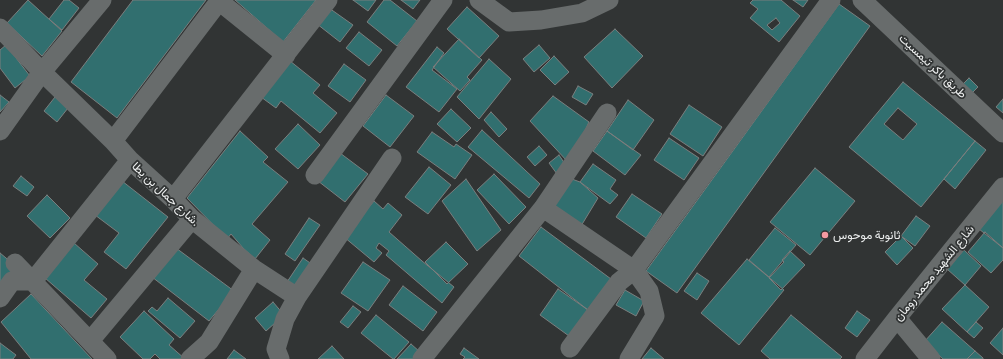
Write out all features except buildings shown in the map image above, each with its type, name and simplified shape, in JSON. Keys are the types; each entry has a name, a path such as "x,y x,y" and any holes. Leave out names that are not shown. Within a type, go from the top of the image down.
{"street":[{"path":"0,130 42,72 102,0"},
{"path":"113,141 220,0 286,54"},
{"path":"173,199 328,0"},
{"path":"315,174 444,0"},
{"path":"479,0 509,22 541,20 582,13 609,0"},
{"path":"570,348 619,282 634,270 830,0"},
{"name":"طريق باكر تيمسيت","path":"862,0 1003,133"},
{"name":"شارع جمال بن يطا.","path":"0,28 42,72 113,141 130,160 173,199 192,219 254,269 297,297"},
{"path":"422,359 543,208 607,113"},
{"path":"280,359 276,349 285,319 297,297 392,158"},
{"path":"33,281 130,160"},
{"name":"شارع الشهيد محمد رومان","path":"865,359 1003,187"},
{"path":"543,208 634,270 649,291 655,316 629,359"},
{"path":"90,341 192,219"},
{"path":"15,263 108,359"},
{"path":"190,359 209,342 254,269"},
{"path":"0,298 12,281 33,281"},
{"path":"897,318 931,359"}],"place":[{"name":"ثانوية موحوس","path":"825,235"}]}
